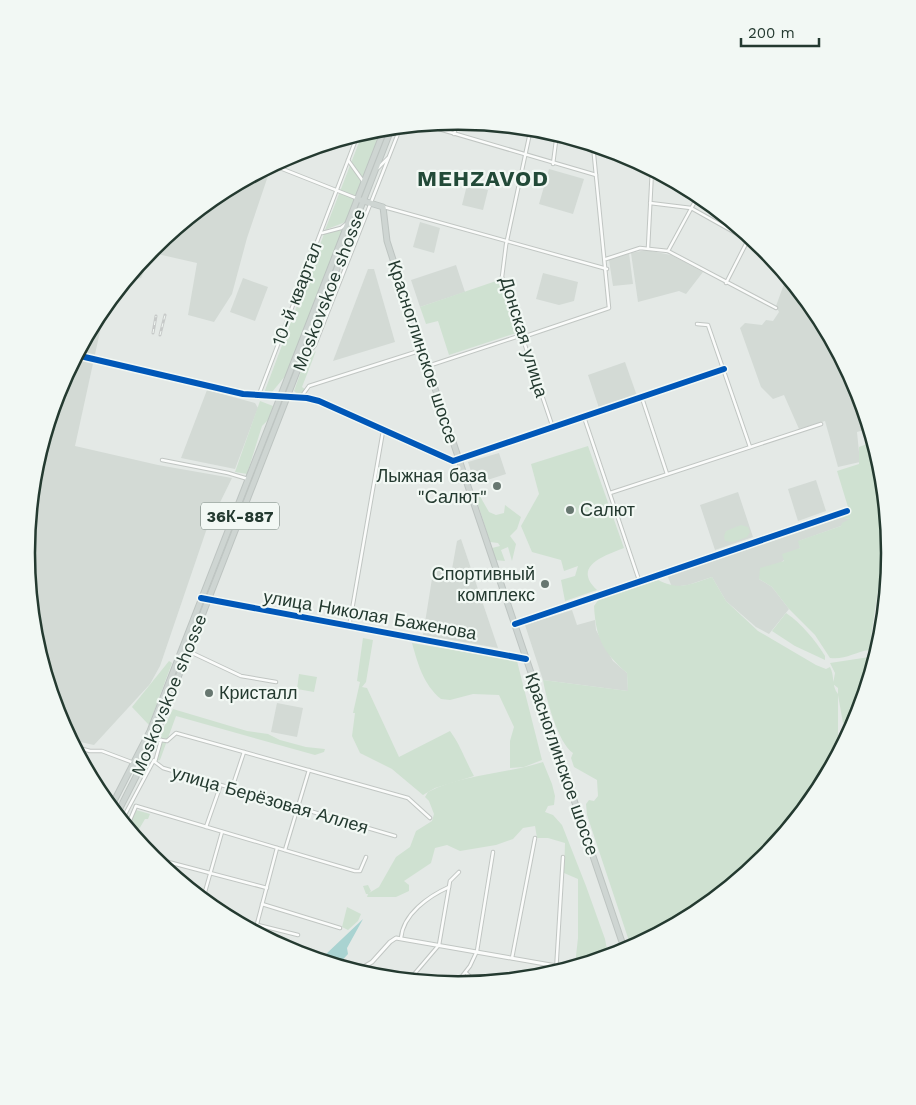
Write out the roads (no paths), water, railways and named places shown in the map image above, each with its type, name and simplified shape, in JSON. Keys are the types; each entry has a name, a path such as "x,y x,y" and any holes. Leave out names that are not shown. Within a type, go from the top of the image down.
{"main road":[{"name":"Moskovskoe shosse","path":"115,800 150,731 286,398 389,136"},
{"name":"Moskovskoe shosse","path":"120,807 157,737 204,599 248,479 382,137"},
{"path":"357,198 382,207"},
{"name":"Красноглинское шоссе","path":"382,207 387,241 427,366 622,942"},
{"path":"150,731 157,737"},
{"path":"144,744 151,747"}],"street":[{"path":"443,130 553,164 596,175"},
{"path":"454,134 455,130"},
{"path":"300,363 315,346 372,203 397,134"},
{"name":"Донская улица","path":"530,136 507,242 502,277 553,428"},
{"path":"553,164 556,141"},
{"name":"10-й квартал","path":"258,397 355,143"},
{"path":"427,366 605,310 610,305 594,152"},
{"path":"376,171 389,156"},
{"path":"348,160 350,166 360,174 364,182"},
{"path":"281,168 357,198"},
{"path":"648,248 652,176"},
{"path":"668,251 694,202"},
{"path":"650,203 691,208 729,228"},
{"path":"382,207 607,269"},
{"path":"358,215 358,235"},
{"path":"320,234 341,228 347,223"},
{"path":"726,283 746,243"},
{"path":"606,260 632,250 648,248 668,251 776,308"},
{"path":"697,324 708,325 750,447"},
{"path":"300,398 309,386 422,350"},
{"path":"83,357 258,397 300,398 326,403 447,460 459,459 724,370"},
{"path":"642,398 667,474"},
{"path":"584,417 640,583"},
{"path":"610,492 821,424"},
{"name":"улица Николая Баженова","path":"349,627 383,429"},
{"path":"162,460 228,473 248,479"},
{"path":"515,624 848,511"},
{"name":"улица Николая Баженова","path":"204,599 526,659"},
{"path":"188,650 241,676 276,682"},
{"path":"126,814 157,754 157,737 167,741 176,734 408,798 430,818"},
{"path":"84,749 102,751 135,763"},
{"path":"232,788 244,752"},
{"name":"улица Берёзовая Аллея","path":"157,754 156,762 158,766 220,787 232,788 395,836"},
{"path":"285,850 309,770"},
{"path":"206,827 220,787"},
{"path":"133,802 136,806 357,872 361,869 366,857"},
{"path":"130,820 136,806"},
{"path":"205,891 222,832"},
{"path":"512,958 534,838"},
{"path":"278,848 256,924 298,935"},
{"path":"463,976 476,952 493,852"},
{"path":"557,963 558,918 563,857"},
{"path":"170,862 267,888"},
{"path":"415,973 439,945 450,881 459,872"},
{"path":"401,938 402,930 408,918 433,896 449,887"},
{"path":"262,904 340,928"},
{"path":"367,965 390,942 401,938 550,965"}],"water":[{"path":"363,919 347,948 348,954 343,959 326,954"}],"railway":[{"path":"160,335 165,315"},
{"path":"153,333 156,316"}],"place":[{"name":"Лыжная база \"Салют\"","path":"497,486"},
{"name":"Салют","path":"570,510"},
{"name":"Спортивный комплекс","path":"545,584"},
{"name":"Кристалл","path":"209,693"}],"district":[{"name":"MEHZAVOD","path":"483,178"}]}
